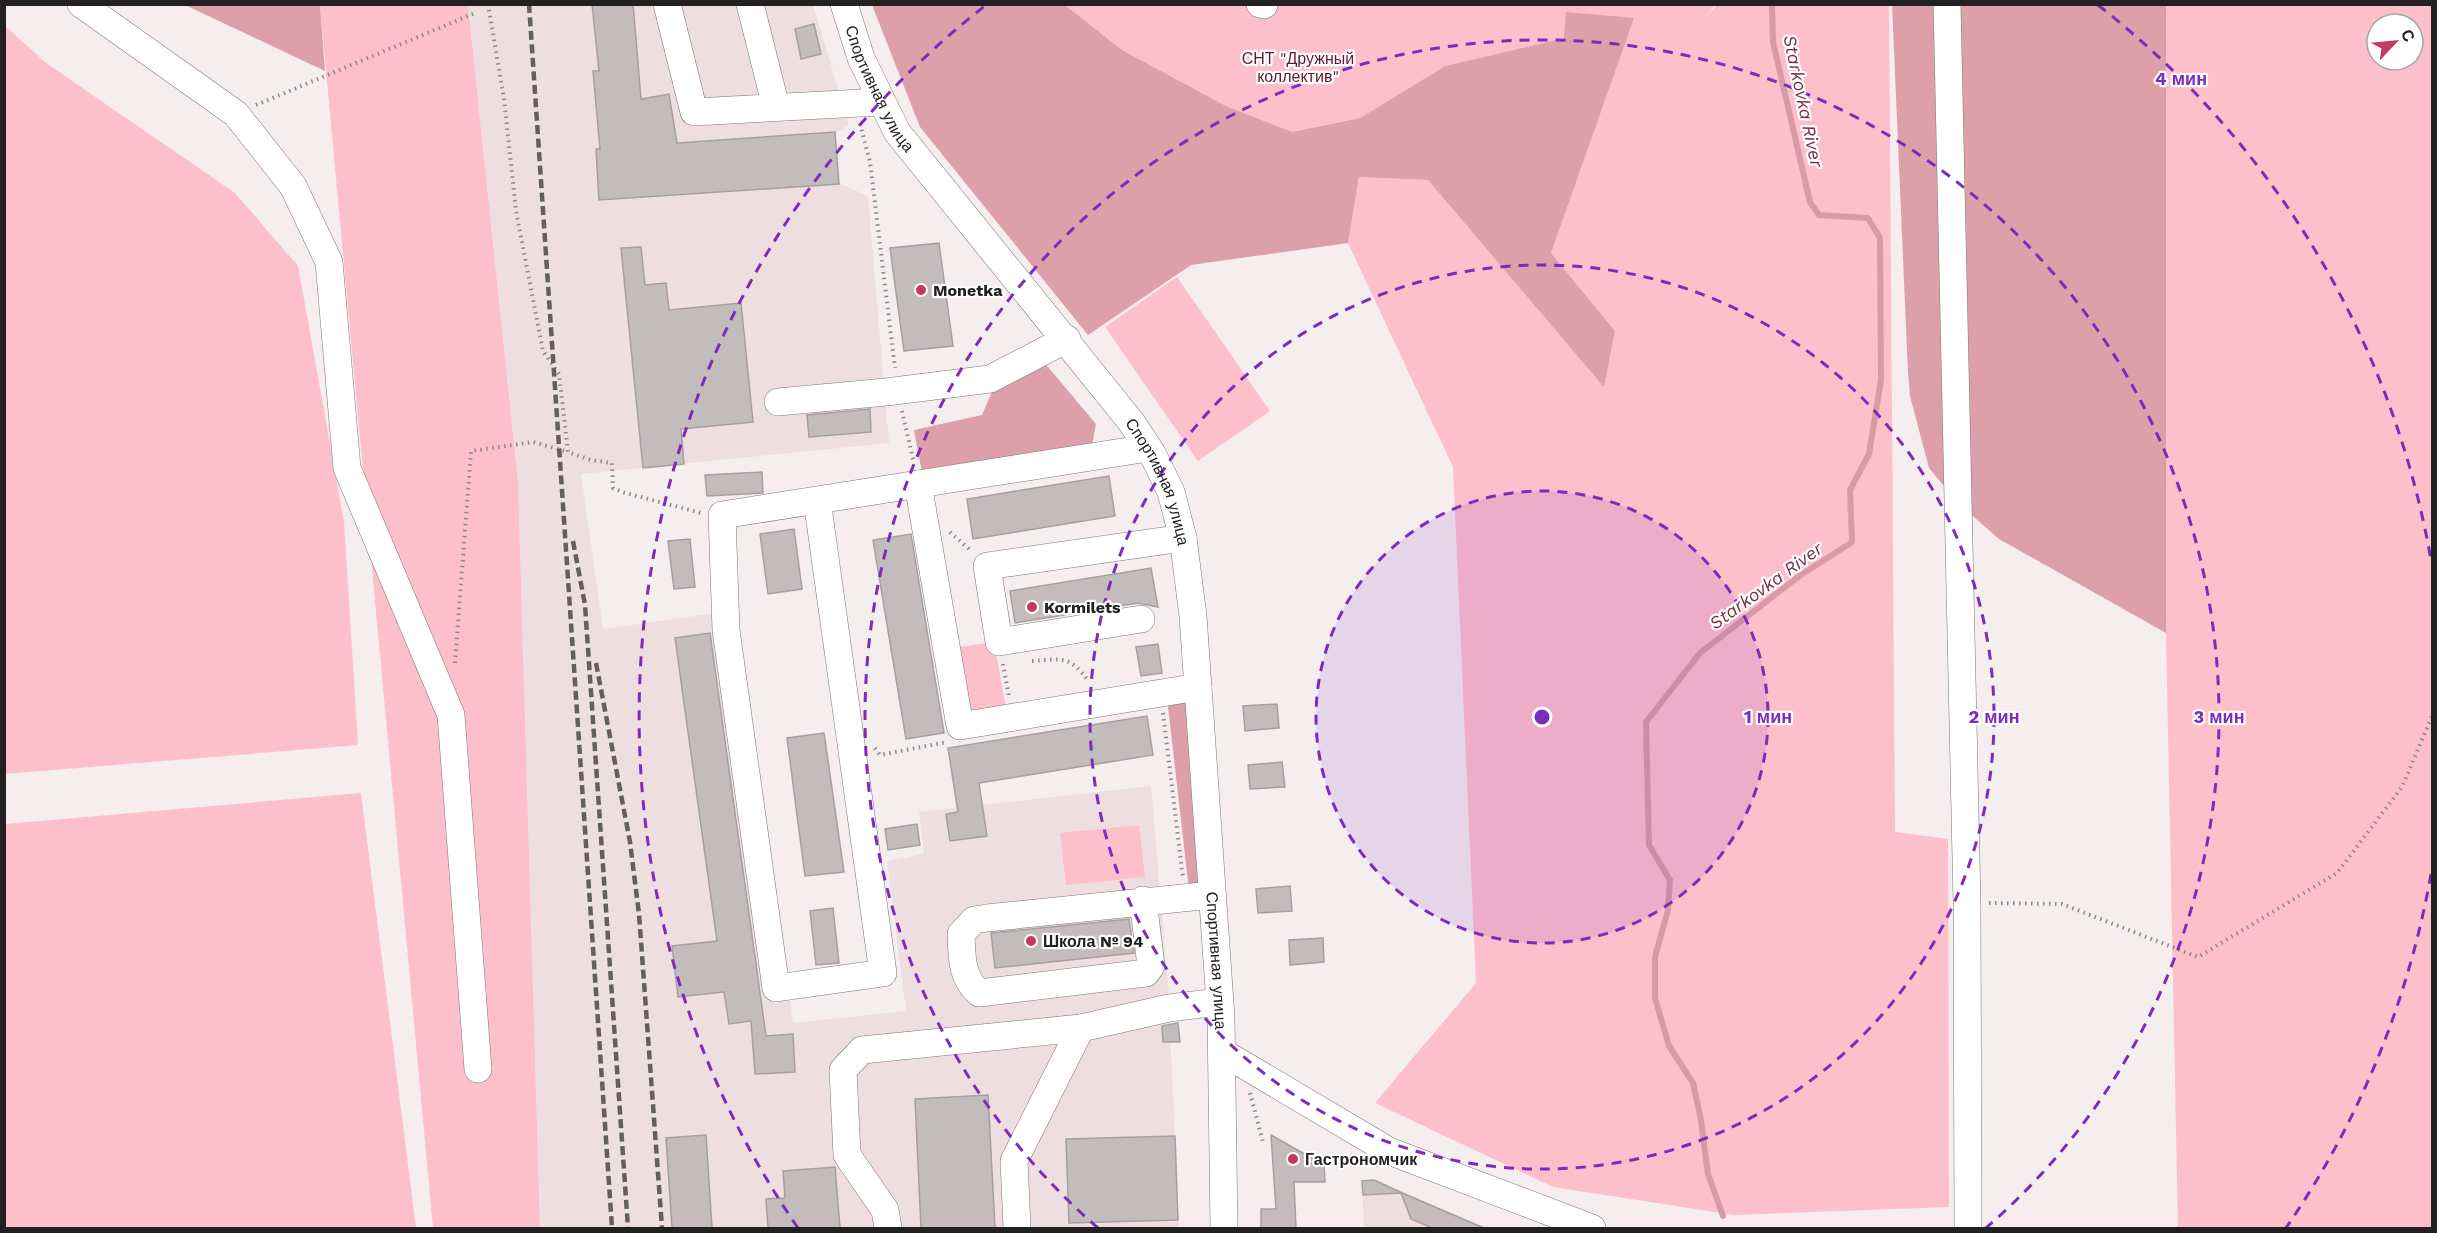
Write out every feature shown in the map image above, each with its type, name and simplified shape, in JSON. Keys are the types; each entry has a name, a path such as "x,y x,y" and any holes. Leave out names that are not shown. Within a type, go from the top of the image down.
{"street":[{"path":"81,4 236,114 293,186 329,262 347,468 451,715 478,1070"},
{"path":"667,4 694,112 867,102"},
{"path":"750,4 776,107"},
{"name":"Спортивная улица","path":"844,4 861,58 867,102 897,132 1132,423 1171,492 1183,538 1198,687 1222,1052 1224,1228"},
{"path":"1260,4 1264,5"},
{"path":"1947,4 1967,903 1968,1228"},
{"path":"778,402 898,391 990,379 1066,339"},
{"path":"817,500 883,973 776,988 726,630 722,515 817,500 920,495 1148,448"},
{"path":"920,495 960,726 1198,687"},
{"path":"1141,619 999,642 987,566 1183,538"},
{"path":"1143,900 1151,966 1146,973 979,993 970,985 963,972 961,934 974,920 1143,900 1212,895"},
{"path":"888,1228 885,1210 848,1155 843,1070 862,1050 1081,1028 1169,1008 1219,1002"},
{"path":"1017,1228 1014,1161 1081,1028"},
{"name":"Спортивная улица","path":"1222,1052 1389,1151 1593,1228"}],"path":[{"path":"488,4 504,99 516,211 543,351 559,374 568,452"},
{"path":"236,114 475,14"},
{"path":"867,102 870,162 898,391 920,495 987,566"},
{"path":"454,669 471,451 533,442 591,460 612,463 613,488 622,492 694,512 722,515"},
{"path":"999,642 1024,662 1064,659 1078,667 1102,702"},
{"path":"999,642 1013,717"},
{"path":"1161,693 1185,897"},
{"path":"1967,903 2062,904 2198,957 2337,873 2402,788 2433,716"},
{"path":"873,746 880,755 951,741 960,726"}],"shaded area":[{"path":"185,5 320,5 325,71"},
{"path":"468,5 813,5 849,125 835,133 839,183 868,196 889,443 581,474 603,629 737,610 793,1023 906,1011 887,861 924,854 919,812 1151,786 1168,984 1179,1228 540,1228 518,482"},
{"path":"872,5 1065,5 1122,50 1226,106 1292,132 1360,118 1445,66 1564,38 1566,12 1634,18 1551,253 1615,331 1604,387 1428,180 1359,177 1348,243 1191,265 1088,335 920,127"},
{"path":"1892,5 2166,5 2166,633 1999,539 1959,504 1929,468 1910,396 1908,373"},
{"path":"1043,361 1096,424 1091,451 923,478 914,430 982,415 994,387"},
{"path":"1192,693 1207,889 1189,890 1167,698"},
{"path":"1377,1180 1465,1220 1491,1228 1364,1228 1362,1181"}],"green space":[{"path":"320,5 468,5 518,482 540,1228 433,1228"},
{"name":"СНТ \"Дружный коллектив\"","path":"1065,5 1715,5 1706,16 1717,5 1889,5 1895,832 1948,839 1949,1207 1734,1215 1553,1187 1375,1103 1476,983 1453,467 1348,243 1359,177 1428,180 1604,386 1615,331 1551,253 1633,18 1564,38 1445,66 1360,118 1292,132 1226,106 1122,50"},
{"path":"2166,5 2432,5 2432,1228 2178,1228 2166,633"},
{"path":"4,25 46,63 235,193 298,266 344,522 358,745 5,774"},
{"path":"1177,277 1270,411 1198,461 1105,327"},
{"path":"994,642 1006,708 964,715 953,648"},
{"path":"361,793 416,1228 5,1228 5,824"},
{"path":"1139,825 1145,877 1066,885 1060,833"}],"building":[{"path":"592,4 633,4 641,99 669,94 677,143 835,132 839,184 599,200 596,149 600,149 593,71 599,71"},
{"path":"814,24 821,54 801,59 795,29"},
{"name":"Monetka","path":"939,243 953,346 904,351 890,248"},
{"path":"641,247 645,285 666,283 669,310 741,303 753,422 681,429 684,464 643,468 621,248"},
{"path":"870,409 871,432 809,437 807,415"},
{"path":"762,472 763,493 707,496 705,475"},
{"path":"1109,476 1115,516 973,539 967,499"},
{"path":"794,529 802,589 768,594 760,534"},
{"path":"911,534 944,733 906,739 873,540"},
{"path":"690,539 695,587 674,589 668,541"},
{"path":"1151,568 1158,607 1138,603 1015,623 1010,591"},
{"path":"710,633 766,1036 793,1034 795,1072 755,1074 751,1021 729,1024 724,992 678,997 672,946 717,941 675,638"},
{"path":"1158,644 1162,673 1141,676 1136,647"},
{"path":"1277,704 1279,728 1245,731 1243,706"},
{"path":"1147,716 1153,755 979,783 987,836 950,841 946,814 958,812 948,748"},
{"path":"824,733 844,872 805,876 787,738"},
{"path":"1282,762 1285,787 1250,789 1248,765"},
{"path":"917,824 920,845 888,850 885,829"},
{"path":"1290,886 1292,911 1258,913 1256,889"},
{"path":"833,908 839,963 816,965 810,911"},
{"path":"1129,919 1134,953 995,968 991,933"},
{"path":"1323,938 1324,962 1290,965 1289,940"},
{"path":"1178,1023 1180,1042 1163,1042 1162,1026"},
{"path":"988,1095 995,1228 921,1228 915,1099"},
{"path":"706,1135 712,1228 672,1228 666,1138"},
{"path":"1271,1135 1324,1165 1325,1182 1294,1182 1296,1228 1261,1228 1261,1209 1276,1209"},
{"path":"1175,1136 1178,1220 1069,1223 1066,1139"},
{"path":"835,1167 840,1228 768,1228 766,1199 785,1198 783,1171"},
{"path":"1374,1180 1484,1228 1432,1228 1411,1219 1401,1193 1363,1195 1362,1181"}],"waterway":[{"name":"Starkovka River","path":"1723,1216 1708,1174 1701,1120 1693,1083 1669,1046 1655,998 1655,957 1668,910 1670,880 1649,845 1646,722 1700,653 1798,577 1852,542 1850,490 1869,454 1881,380 1880,238 1868,218 1819,215 1810,202 1773,42 1772,4"}],"railway":[{"path":"529,4 612,1228"},
{"path":"573,541 585,605 628,1228"},
{"path":"596,663 630,842 639,914 662,1228"}],"place":[{"name":"Monetka","path":"921,290"},
{"name":"Kormilets","path":"1032,607"},
{"name":"Школа № 94","path":"1031,941"},
{"name":"Гастрономчик","path":"1293,1159"}]}
